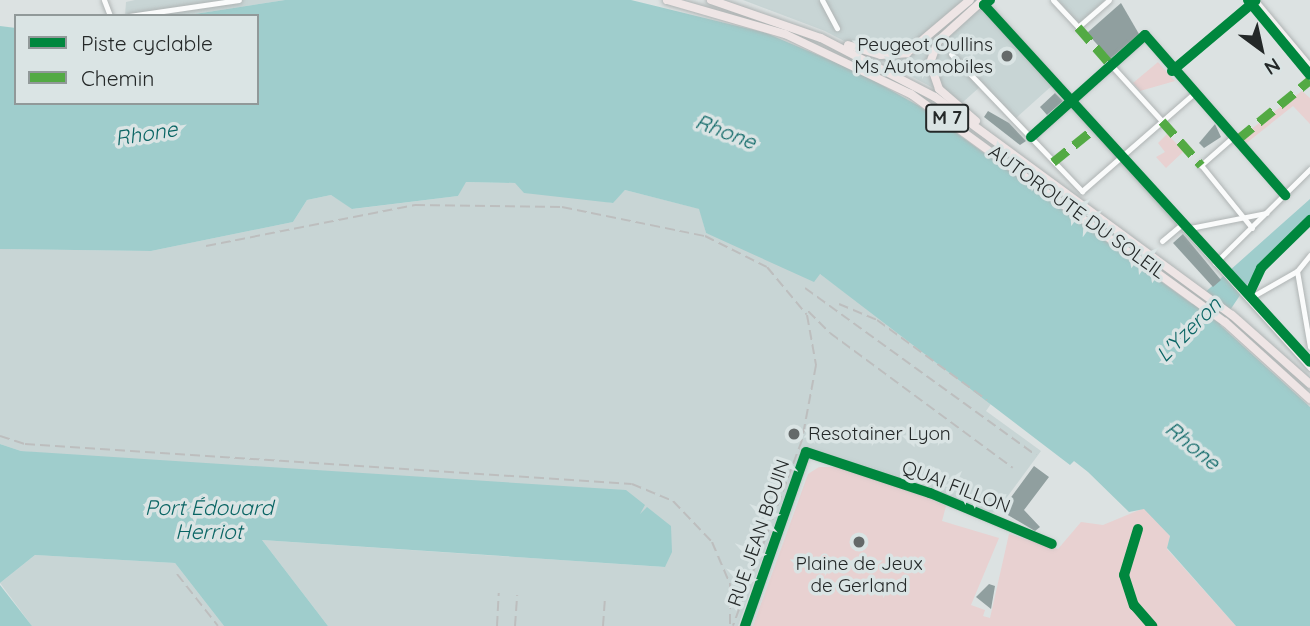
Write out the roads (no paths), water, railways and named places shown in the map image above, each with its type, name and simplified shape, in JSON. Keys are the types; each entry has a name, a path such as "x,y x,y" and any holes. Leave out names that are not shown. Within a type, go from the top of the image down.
{"highway":[{"name":"AUTOROUTE DU SOLEIL","path":"667,0 785,34 897,86 1194,298 1225,322 1310,399"},
{"name":"AUTOROUTE DU SOLEIL","path":"711,0 800,29 922,89 1232,314 1310,384"},
{"path":"800,29 877,54 901,54 920,45 970,0"},
{"path":"981,1 935,45 931,73 939,89 1015,155"}],"main road":[{"path":"1254,0 1310,67"},
{"path":"981,1 1310,367"}],"street":[{"path":"143,14 239,0"},
{"path":"822,0 837,29"},
{"path":"1053,0 1078,27 1109,0"},
{"path":"1265,29 1273,22"},
{"path":"1031,137 1145,35 1193,94 1285,195"},
{"path":"951,54 1072,184 1084,190 1193,94"},
{"path":"1111,65 1162,121"},
{"path":"1233,137 1201,165 1247,216 1252,228"},
{"path":"1215,262 1272,210 1310,169"},
{"path":"1162,241 1183,227 1272,210"},
{"path":"1245,296 1297,271 1310,255"},
{"path":"1297,271 1310,347"},
{"name":"QUAI FILLON","path":"806,452 930,493 1052,544"},
{"name":"RUE JEAN BOUIN","path":"745,626 806,452"}],"water":[{"path":"285,0 631,0 766,33 860,73 919,106 1192,304 1310,199 1310,216 1261,264 1220,325 1310,407 1310,626 1236,626 1167,548 1170,536 1144,509 1129,512 1074,461 1070,465 820,274 814,282 706,233 699,209 625,190 613,203 524,193 515,183 466,182 458,196 352,209 331,195 307,200 293,222 151,251 0,249 0,26 14,28 14,105 259,105 259,14 195,14"},
{"name":"Port Édouard Herriot","path":"0,444 21,451 626,490 645,505 640,514 647,507 671,526 672,552 665,567 262,540 328,626 224,626 175,563 35,555 0,583"},
{"path":"0,585 32,626 0,626"}],"railway":[{"path":"206,246 415,205 562,207 705,236 767,267 807,315 816,365 802,440 733,626"},
{"path":"805,288 1036,455"},
{"path":"839,304 877,320 987,400"},
{"path":"808,311 830,333 1013,468"},
{"path":"0,436 25,444 632,484 673,501 712,542 730,584 730,626"},
{"path":"177,574 218,626"},
{"path":"497,626 499,593"},
{"path":"515,626 517,595"},
{"path":"603,626 605,600"}],"place":[{"name":"Peugeot Oullins Ms Automobiles","path":"1007,56"},
{"name":"Resotainer Lyon","path":"794,434"},
{"name":"Plaine de Jeux de Gerland","path":"859,542"}],"water label":[{"name":"Rhone","path":"726,131"},
{"name":"Rhone","path":"146,133"},
{"name":"L'Yzeron","path":"1188,329"},
{"name":"Rhone","path":"1193,445"}]}
